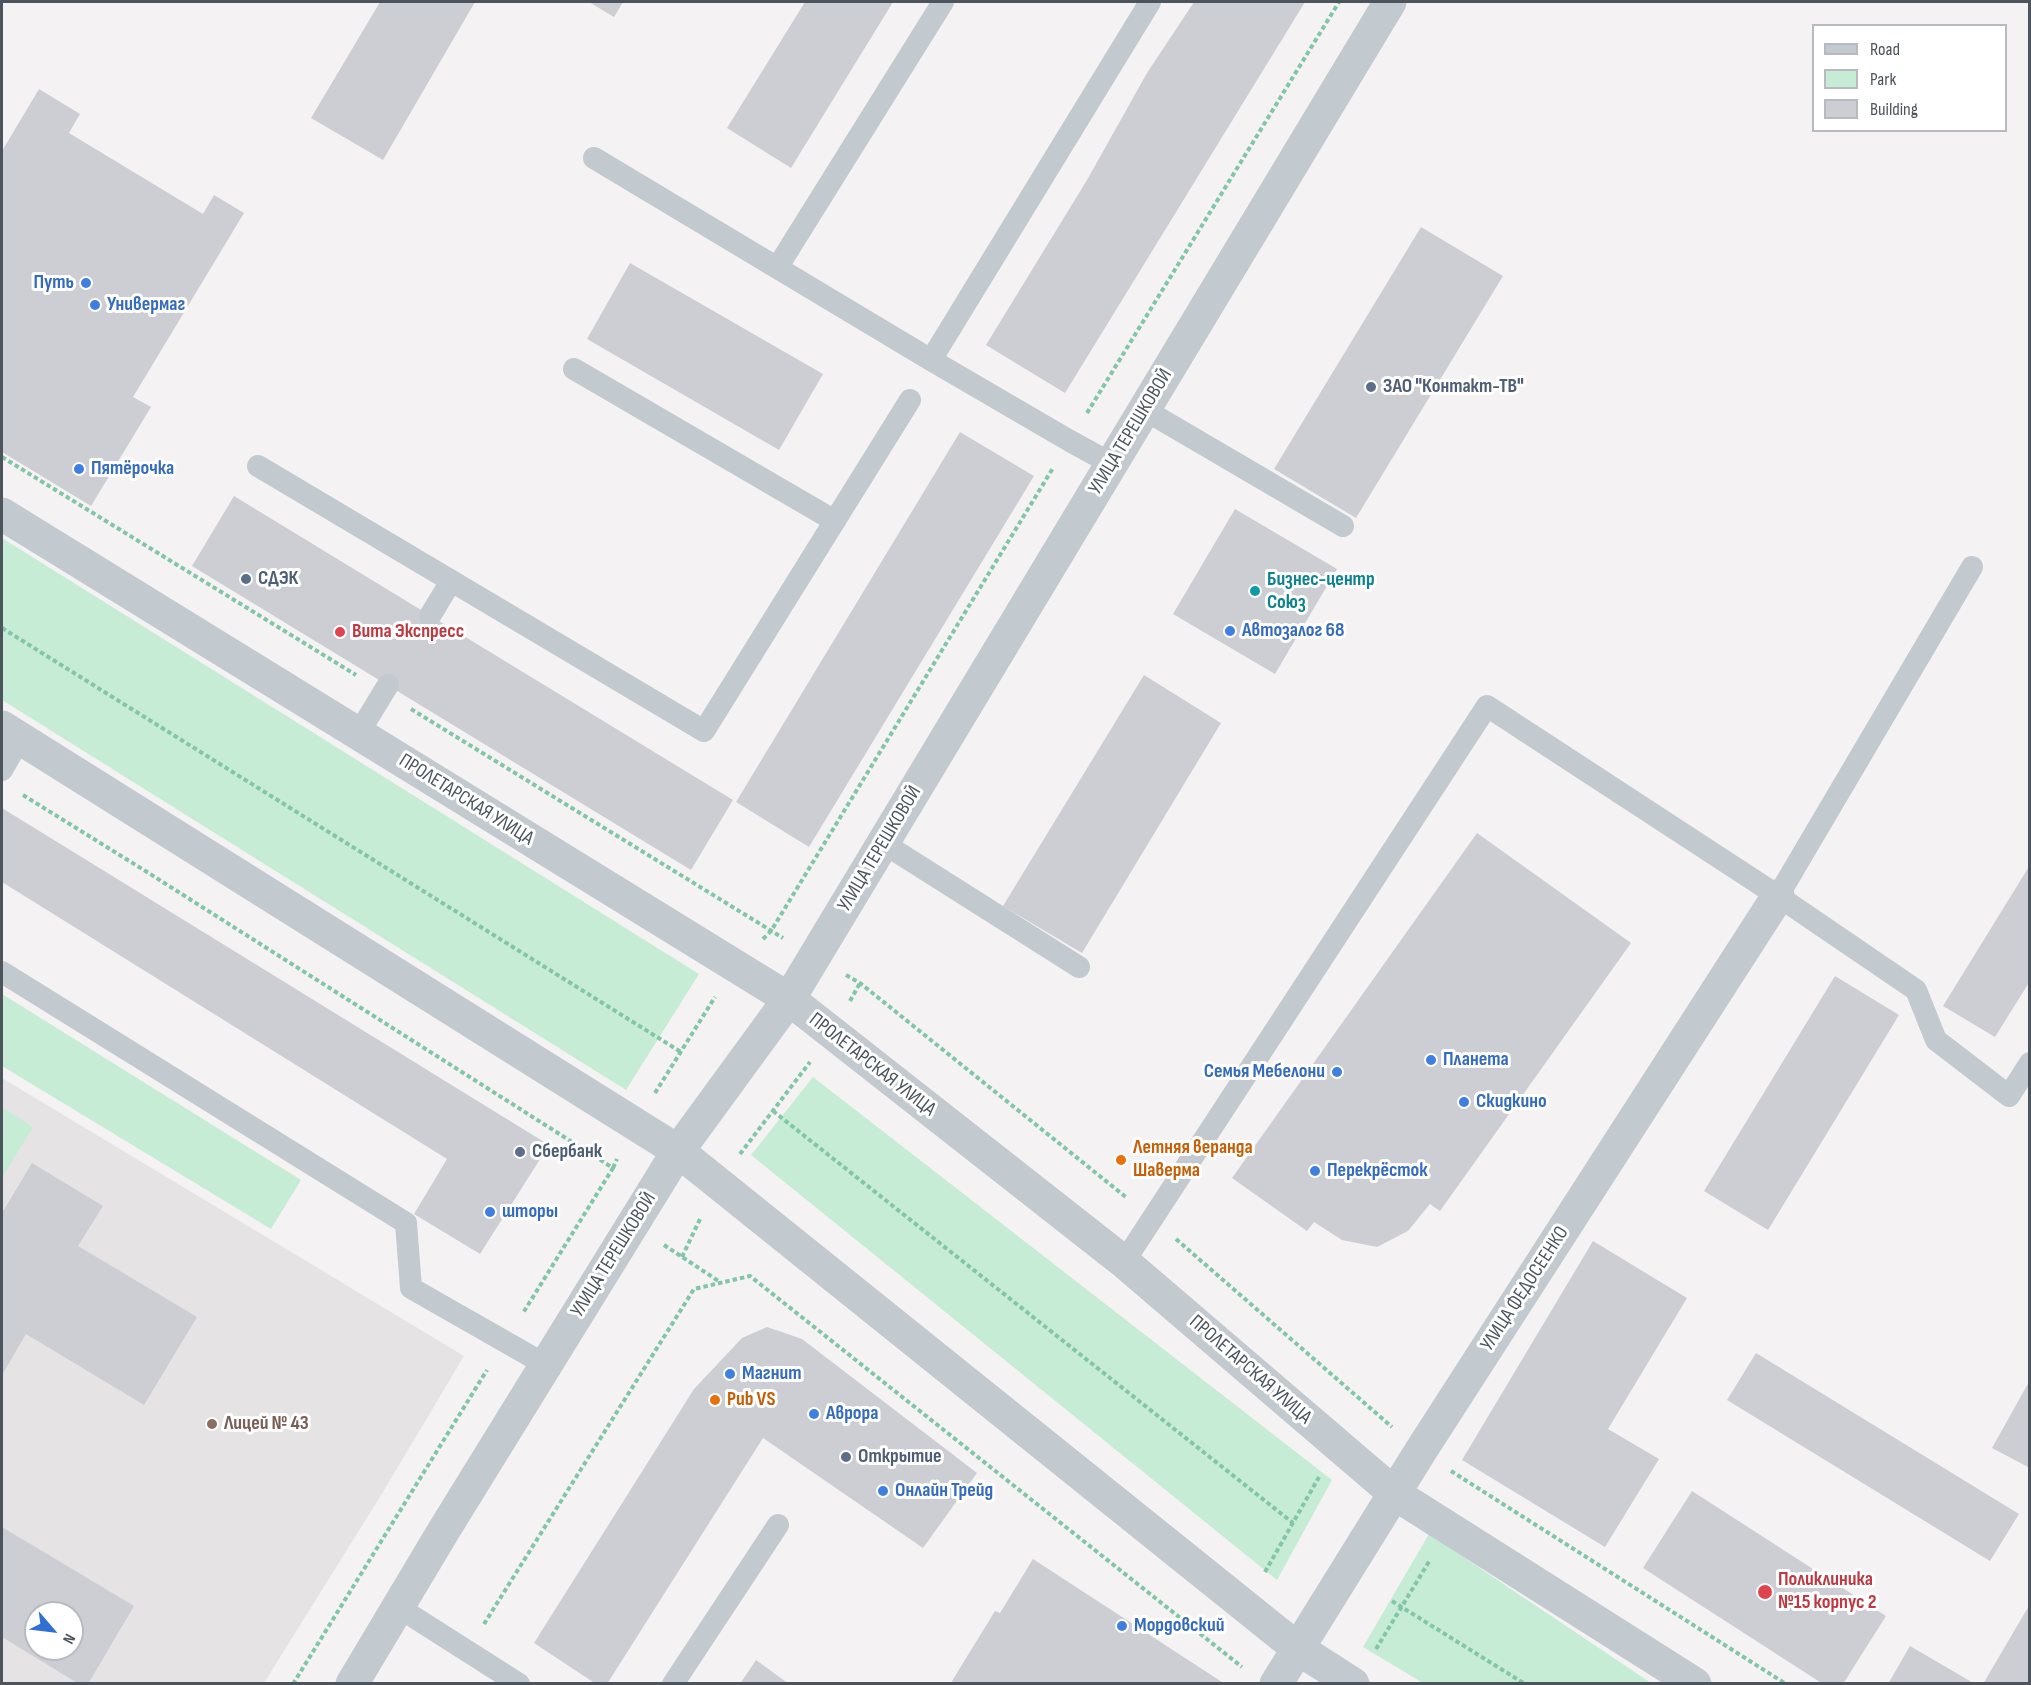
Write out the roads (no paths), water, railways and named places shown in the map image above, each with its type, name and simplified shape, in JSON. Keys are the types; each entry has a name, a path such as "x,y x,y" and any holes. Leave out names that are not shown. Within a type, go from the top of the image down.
{"street":[{"name":"УЛИЦА ТЕРЕШКОВОЙ","path":"352,1683 678,1150 789,999 815,957 1390,2"},
{"name":"ПРОЛЕТАРСКАЯ УЛИЦА","path":"2,514 789,999 1124,1262 1395,1494 1695,1683"},
{"path":"11,733 678,1150 1297,1648 1353,1683"},
{"name":"УЛИЦА ФЕДОСЕЕНКО","path":"1275,1683 1420,1452 1778,896"}],"lane":[{"path":"777,268 943,2"},
{"path":"931,360 1150,2"},
{"path":"594,158 931,360 1112,464"},
{"path":"574,369 835,521"},
{"path":"258,466 704,731 910,400"},
{"path":"1145,410 1343,526"},
{"path":"1778,896 1972,567"},
{"path":"430,616 451,581"},
{"path":"358,734 388,685"},
{"path":"1124,1262 1487,706 1778,896 1916,990 1936,1040 2009,1096 2030,1063"},
{"path":"2,770 11,733"},
{"path":"884,843 1079,967"},
{"path":"2,972 406,1223 411,1288 546,1365"},
{"path":"673,1683 778,1525"},
{"path":"398,1607 519,1683"}],"place":[{"name":"Путь","path":"86,283"},
{"name":"Универмаг","path":"95,305"},
{"name":"ЗАО \"Контакт-ТВ\"","path":"1371,387"},
{"name":"Пятёрочка","path":"79,469"},
{"name":"СДЭК","path":"246,579"},
{"name":"Бизнес-центр Союз","path":"1255,591"},
{"name":"Автозалог 68","path":"1230,631"},
{"name":"Вита Экспресс","path":"340,632"},
{"name":"Планета","path":"1431,1060"},
{"name":"Семья Мебелони","path":"1337,1072"},
{"name":"Скидкино","path":"1464,1102"},
{"name":"Сбербанк","path":"520,1152"},
{"name":"Летняя веранда Шаверма","path":"1121,1160"},
{"name":"Перекрёсток","path":"1315,1171"},
{"name":"шторы","path":"490,1212"},
{"name":"Магнит","path":"730,1374"},
{"name":"Pub VS","path":"715,1400"},
{"name":"Аврора","path":"814,1414"},
{"name":"Лицей № 43","path":"212,1424"},
{"name":"Открытие","path":"846,1457"},
{"name":"Онлайн Трейд","path":"883,1491"},
{"name":"Поликлиника №15 корпус 2","path":"1765,1592"},
{"name":"Мордовский","path":"1122,1626"}]}
